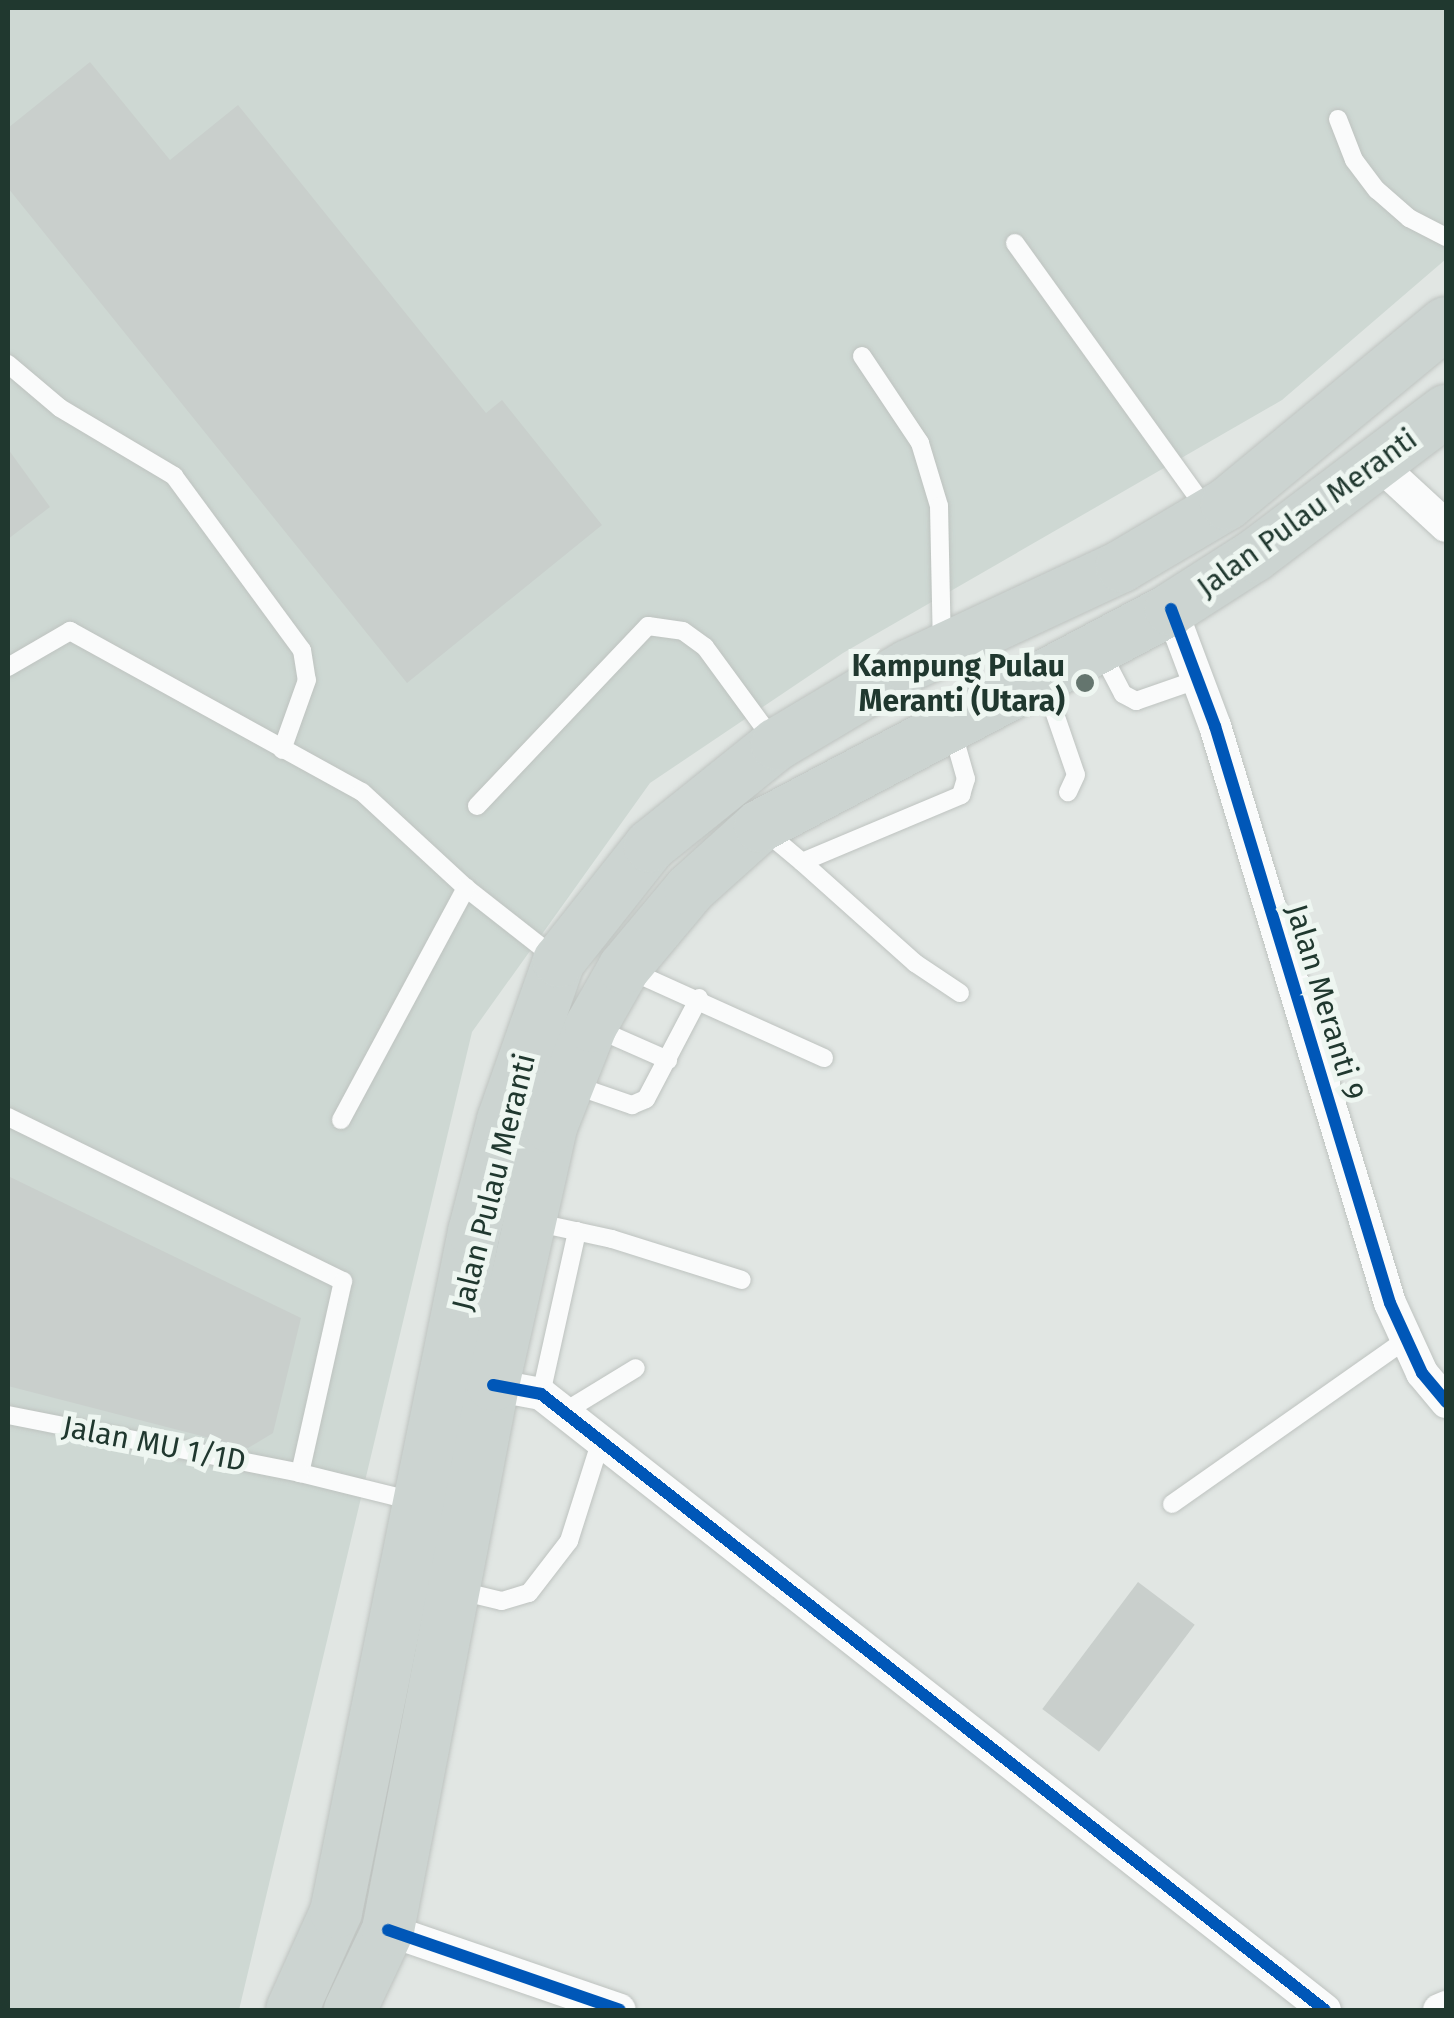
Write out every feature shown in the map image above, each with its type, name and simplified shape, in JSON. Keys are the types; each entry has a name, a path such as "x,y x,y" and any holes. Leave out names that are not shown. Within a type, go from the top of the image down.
{"main road":[{"name":"Jalan Pulau Meranti","path":"292,2010 336,1912 423,1504 474,1232 503,1120 559,960 650,846 777,744 942,650 1122,566 1210,514 1428,340"},
{"path":"1428,340 1446,402"},
{"name":"Jalan Pulau Meranti","path":"350,2010 388,1930 455,1590 533,1397 567,1082 591,1026 624,968 690,889 760,826 950,720 1172,609 1380,465 1446,411"}],"street":[{"path":"1380,465 1446,526"},
{"name":"Jalan Meranti 9","path":"1172,609 1199,679 1405,1340 1446,1402"},
{"path":"533,1397 601,1440 1325,2010"},
{"path":"388,1930 620,2010"},
{"path":"1440,2010 1446,2007"}],"lane":[{"path":"1338,119 1354,160 1378,190 1409,218 1446,236"},
{"path":"1015,243 1210,514"},
{"path":"862,356 920,443 940,506 942,650"},
{"path":"8,364 60,408 174,476 302,650 308,680 282,750"},
{"path":"477,806 639,632 659,624 684,630 706,648 777,744"},
{"path":"8,667 70,630 362,792 466,888 559,960"},
{"path":"1098,646 1123,694 1136,702 1199,679"},
{"path":"1042,676 1076,776 1068,792"},
{"path":"802,862 960,795 966,779 950,720"},
{"path":"760,826 915,963 960,993"},
{"path":"341,1120 466,888"},
{"path":"624,968 699,998 824,1058"},
{"path":"567,1082 632,1106 646,1098 699,998"},
{"path":"591,1026 668,1060"},
{"path":"8,1117 342,1281 300,1473"},
{"path":"553,1226 742,1280"},
{"path":"1172,1504 1405,1340"},
{"path":"533,1397 636,1368"},
{"name":"Jalan MU 1/1D","path":"8,1415 300,1473 423,1504"},
{"path":"455,1590 502,1601 529,1593 570,1541 601,1440"}],"shaded area":[{"path":"8,8 1446,8 1446,259 1282,400 843,653 650,783 472,1032 239,2010 8,2010"}],"building":[{"path":"90,62 170,160 238,105 486,413 502,400 602,525 407,683 8,188 8,128"},
{"path":"8,449 50,507 8,539"},
{"path":"8,1176 301,1318 273,1433 248,1448 8,1386"},
{"path":"1138,1582 1195,1625 1099,1752 1042,1709"}],"cycle path":[{"path":"1171,609 1215,726 1390,1303 1422,1373 1446,1402"},
{"path":"493,1385 541,1394 1325,2010"},
{"path":"388,1930 620,2010"}],"place":[{"name":"Kampung Pulau Meranti (Utara)","path":"1085,683"}]}
